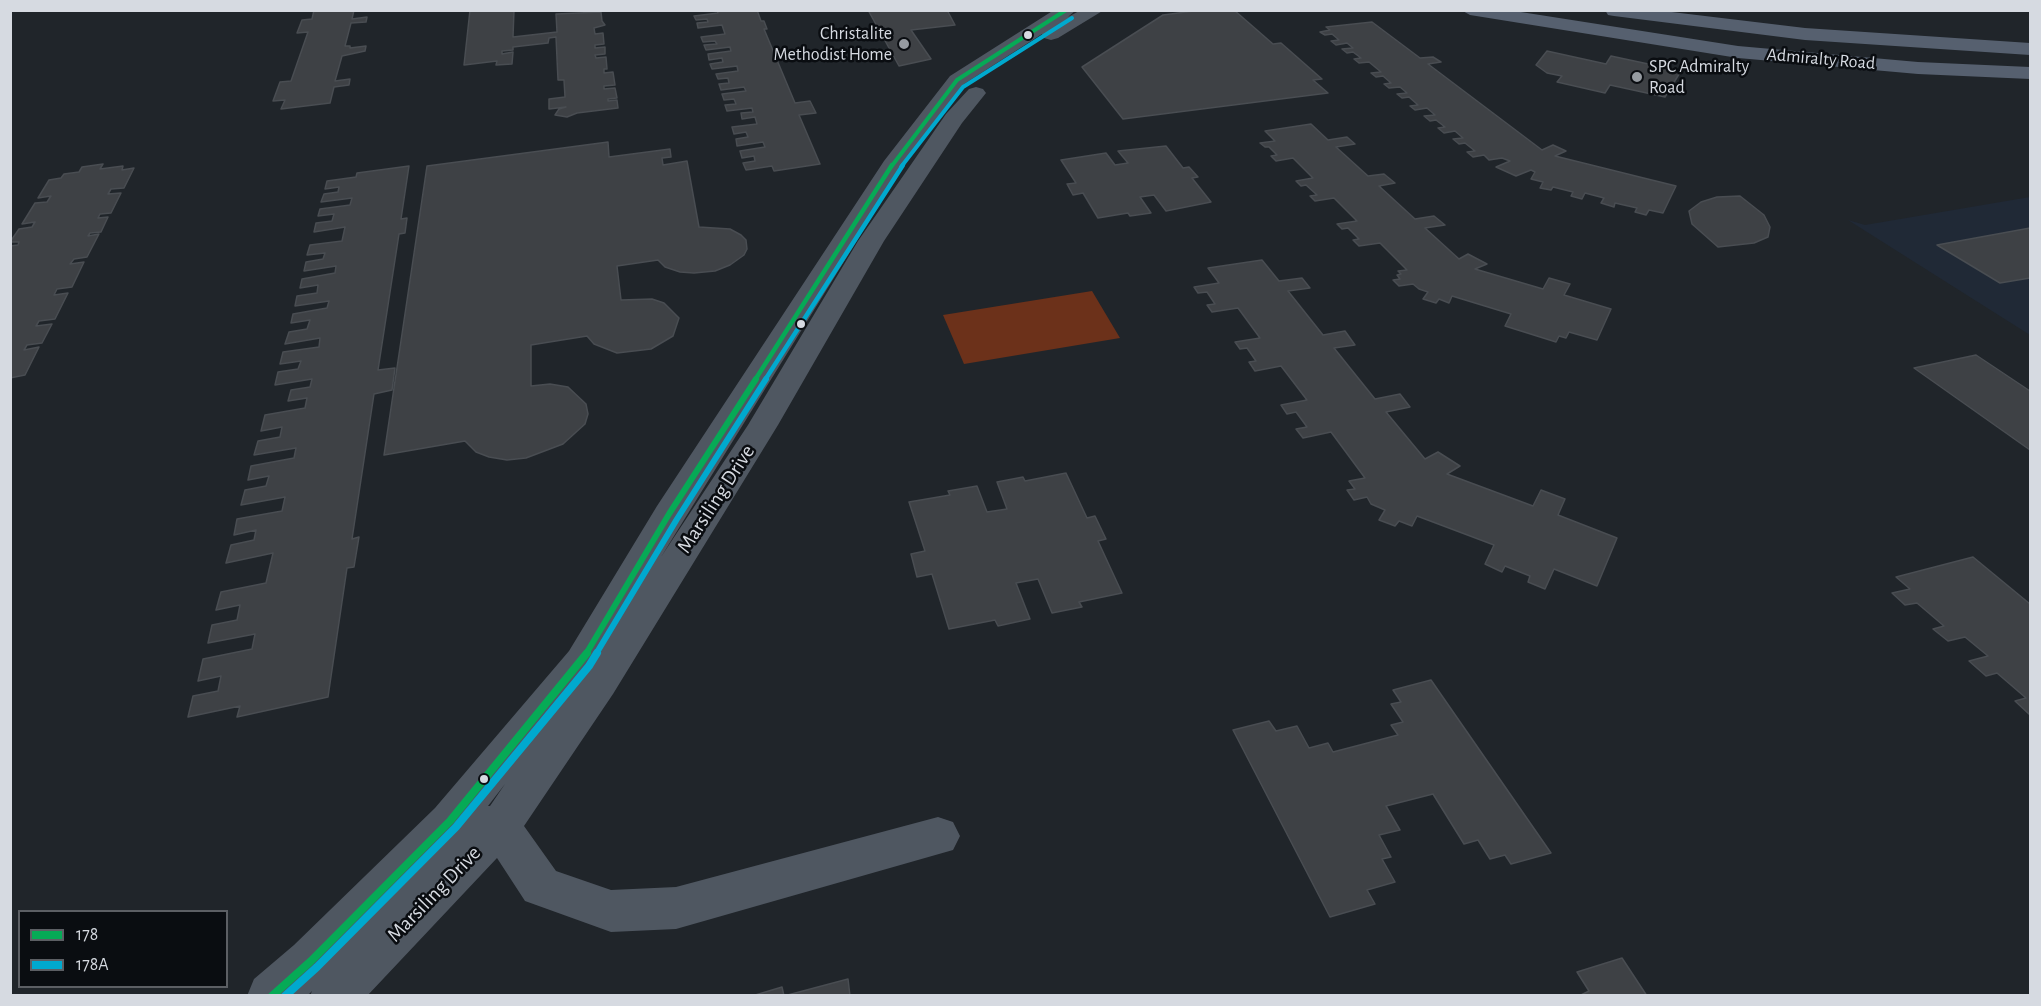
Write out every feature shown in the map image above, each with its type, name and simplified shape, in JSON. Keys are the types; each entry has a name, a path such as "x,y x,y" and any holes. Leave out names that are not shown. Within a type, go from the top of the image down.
{"main road":[{"name":"Admiralty Road","path":"1470,10 1738,52 1897,66 2031,73"},
{"name":"Admiralty Road","path":"1606,10 1804,34 2031,49"}],"street":[{"name":"Marsiling Drive","path":"271,996 311,961 450,821 582,661 669,514 895,161 957,80 1066,10"},
{"name":"Marsiling Drive","path":"334,996 500,826 605,673 763,425 871,241 954,119 984,83 1041,40 1095,10"},
{"path":"450,821 500,826 541,886 610,911 676,908 938,836"}],"shaded area":[{"path":"2030,197 2030,335 1848,220 1865,225"},
{"path":"1092,291 1120,338 964,364 943,315"}],"building":[{"path":"314,10 354,10 352,19 367,17 366,22 351,23 345,46 350,46 350,48 366,46 365,51 342,56 335,81 350,79 349,85 334,87 330,103 281,109 285,100 273,101 280,82 291,81 308,32 297,33 302,20 312,19"},
{"path":"470,10 514,10 513,37 557,32 556,14 601,12 605,25 594,28 595,34 603,33 604,44 595,45 595,48 605,47 605,54 595,55 596,58 606,57 607,69 604,69 604,73 613,72 615,85 604,86 604,89 615,88 617,98 608,99 608,101 617,100 618,108 577,113 567,117 555,115 559,109 566,107 549,109 549,99 565,97 564,80 558,80 556,37 549,38 548,43 513,47 513,50 502,51 502,54 513,52 512,64 496,65 497,61 464,65"},
{"path":"717,10 757,10 761,21 764,21 767,29 764,29 795,103 810,101 816,113 799,115 820,164 774,171 772,166 746,170 743,163 755,161 754,156 742,158 740,151 765,147 763,142 737,146 736,139 748,137 746,132 734,134 732,127 757,124 755,117 742,119 741,113 753,112 752,108 727,111 725,105 736,104 734,99 724,100 722,94 746,91 744,87 721,90 719,84 729,83 728,78 718,79 716,74 738,71 737,66 712,69 710,64 723,62 722,58 709,60 708,54 731,51 730,47 706,50 704,45 717,44 715,41 703,42 701,37 725,34 722,25 698,28 697,23 708,22 707,19 696,20 694,16 718,13"},
{"name":"Christalite Methodist Home","path":"868,10 947,10 955,25 911,30 931,59 899,66"},
{"path":"1201,10 1234,10 1273,44 1281,43 1322,79 1313,80 1328,93 1123,119 1082,67 1163,15"},
{"path":"1372,22 1420,58 1433,57 1441,62 1428,64 1542,150 1553,145 1566,151 1555,156 1676,186 1663,213 1649,210 1646,215 1635,212 1637,208 1615,203 1614,207 1601,203 1604,198 1585,193 1582,199 1571,196 1573,192 1553,187 1551,190 1540,188 1543,182 1531,179 1535,172 1531,170 1516,176 1496,167 1510,161 1502,158 1489,160 1484,155 1473,157 1467,152 1475,151 1465,143 1459,144 1453,139 1463,138 1455,131 1444,133 1438,128 1445,127 1436,120 1430,121 1424,116 1435,115 1427,108 1415,110 1410,106 1418,105 1409,97 1402,98 1397,94 1407,93 1400,87 1389,88 1384,84 1391,83 1383,76 1376,77 1371,73 1381,72 1369,62 1359,63 1354,59 1361,58 1353,52 1347,53 1342,49 1353,48 1347,43 1336,45 1331,41 1339,40 1332,34 1325,35 1320,32 1330,30 1326,27"},
{"path":"1547,51 1606,64 1611,56 1681,71 1665,97 1610,85 1605,93 1557,82 1562,76 1547,73 1536,65"},
{"path":"1311,124 1328,140 1347,137 1355,144 1336,147 1368,176 1384,174 1395,183 1379,186 1415,219 1434,216 1445,225 1425,228 1459,259 1468,254 1487,264 1475,269 1543,289 1549,278 1570,284 1564,295 1611,309 1597,340 1569,332 1566,338 1559,336 1556,342 1505,326 1511,314 1452,296 1449,303 1439,299 1436,303 1423,299 1428,292 1413,284 1399,286 1393,280 1400,279 1397,275 1401,274 1398,271 1407,270 1380,243 1359,246 1353,240 1359,239 1348,228 1342,229 1337,224 1357,221 1334,198 1315,201 1310,196 1317,195 1306,185 1301,186 1296,181 1313,178 1293,158 1276,161 1271,156 1277,155 1269,147 1260,143 1275,141 1265,131"},
{"path":"608,142 609,157 670,149 671,157 662,158 663,165 687,161 699,227 730,229 741,235 746,240 747,249 744,255 730,265 715,271 694,273 680,272 665,267 658,260 617,266 621,300 652,299 664,303 679,318 673,336 651,349 617,353 594,344 587,336 531,345 531,386 550,384 568,387 586,404 588,414 585,424 563,444 526,458 507,460 476,452 465,441 384,455 427,166"},
{"path":"1166,146 1183,168 1189,167 1198,177 1192,178 1211,202 1166,211 1154,195 1140,197 1151,213 1130,216 1128,213 1098,218 1083,193 1073,195 1067,184 1076,183 1061,160 1106,153 1115,165 1128,163 1118,151"},
{"path":"103,164 100,169 123,166 122,170 134,168 124,188 111,189 108,194 121,193 111,213 100,214 98,218 108,217 101,232 90,233 88,236 99,234 87,257 74,259 70,264 84,262 72,287 57,289 54,295 68,293 55,319 39,321 36,326 52,324 42,343 27,345 24,350 39,347 25,375 10,378 10,246 18,245 19,242 10,242 19,229 32,227 35,222 22,224 35,203 47,202 51,196 38,198 49,180 61,178 64,174 79,172 82,167"},
{"path":"409,166 401,219 407,218 405,233 399,234 378,370 395,368 392,390 374,394 352,539 359,537 354,567 347,568 328,697 237,717 240,706 188,717 193,696 218,691 221,676 198,681 203,659 252,649 255,634 208,643 212,625 237,620 240,605 216,610 221,592 266,583 273,553 226,563 231,545 254,540 256,530 234,535 237,519 282,511 285,497 241,505 245,490 266,486 269,476 248,480 251,466 294,458 296,448 254,455 258,441 280,437 282,427 261,431 265,415 305,408 307,398 288,401 291,390 310,387 312,379 275,385 278,372 298,369 301,361 280,364 283,352 319,347 320,338 285,344 289,332 307,329 310,320 291,323 293,314 327,308 329,301 295,306 297,296 317,293 318,285 300,288 302,279 335,273 336,266 304,271 306,262 323,259 325,253 307,255 310,245 342,241 345,227 314,232 316,223 332,221 334,214 318,216 320,209 350,205 352,198 321,202 324,194 338,192 339,187 325,189 327,181 356,177 357,173"},
{"path":"1740,196 1764,215 1770,227 1768,237 1754,243 1718,247 1692,224 1689,211 1701,202 1717,197"},
{"path":"2030,228 2030,278 2000,283 1937,245"},
{"path":"1262,260 1279,281 1302,278 1310,288 1288,291 1323,335 1345,331 1355,345 1334,348 1375,399 1400,394 1410,407 1386,412 1425,459 1438,452 1460,466 1447,474 1533,506 1541,490 1565,499 1558,515 1617,538 1597,586 1554,569 1545,589 1528,582 1530,576 1505,566 1502,572 1485,564 1494,545 1417,516 1412,526 1399,521 1395,526 1379,520 1385,510 1371,504 1367,497 1354,500 1347,490 1355,489 1349,481 1365,478 1331,432 1303,438 1296,429 1307,427 1296,412 1287,414 1281,405 1307,400 1281,366 1255,371 1249,362 1256,361 1247,348 1240,349 1235,342 1260,338 1238,308 1212,312 1207,305 1215,304 1207,292 1198,293 1194,287 1219,283 1208,268"},
{"path":"1976,355 2030,391 2030,450 1914,368"},
{"path":"1066,473 1087,518 1095,516 1106,539 1098,541 1122,593 1079,602 1082,607 1052,613 1038,579 1016,583 1030,619 998,626 995,620 949,629 932,574 917,577 911,554 925,551 909,502 950,495 948,491 977,486 987,512 1007,509 997,482 1023,477 1025,481"},
{"path":"1973,557 2030,604 2030,715 2015,701 2026,698 1997,673 1986,676 1969,661 1988,656 1965,637 1948,641 1933,629 1944,626 1917,603 1905,605 1892,593 1910,589 1896,577"},
{"path":"1431,680 1551,853 1511,864 1505,855 1490,859 1478,840 1464,844 1433,794 1386,806 1400,830 1379,835 1391,857 1382,859 1395,882 1367,890 1375,904 1330,917 1233,730 1269,721 1276,731 1297,726 1309,748 1328,743 1333,752 1398,735 1391,725 1403,722 1391,704 1401,702 1393,690"},
{"path":"1622,958 1647,996 1579,996 1589,991 1577,972"},
{"path":"848,979 850,996 784,996"},
{"path":"782,987 784,996 752,996"}],"transit line":[{"name":"178","path":"272,996 311,961 450,821 582,661 669,514 895,161 957,80 1066,10"},
{"name":"178A","path":"285,996 317,967 456,827 589,666 677,519 902,166 963,87 1072,18"}],"place":[{"name":"Christalite Methodist Home","path":"904,44"},
{"name":"SPC Admiralty Road","path":"1637,77"}]}
